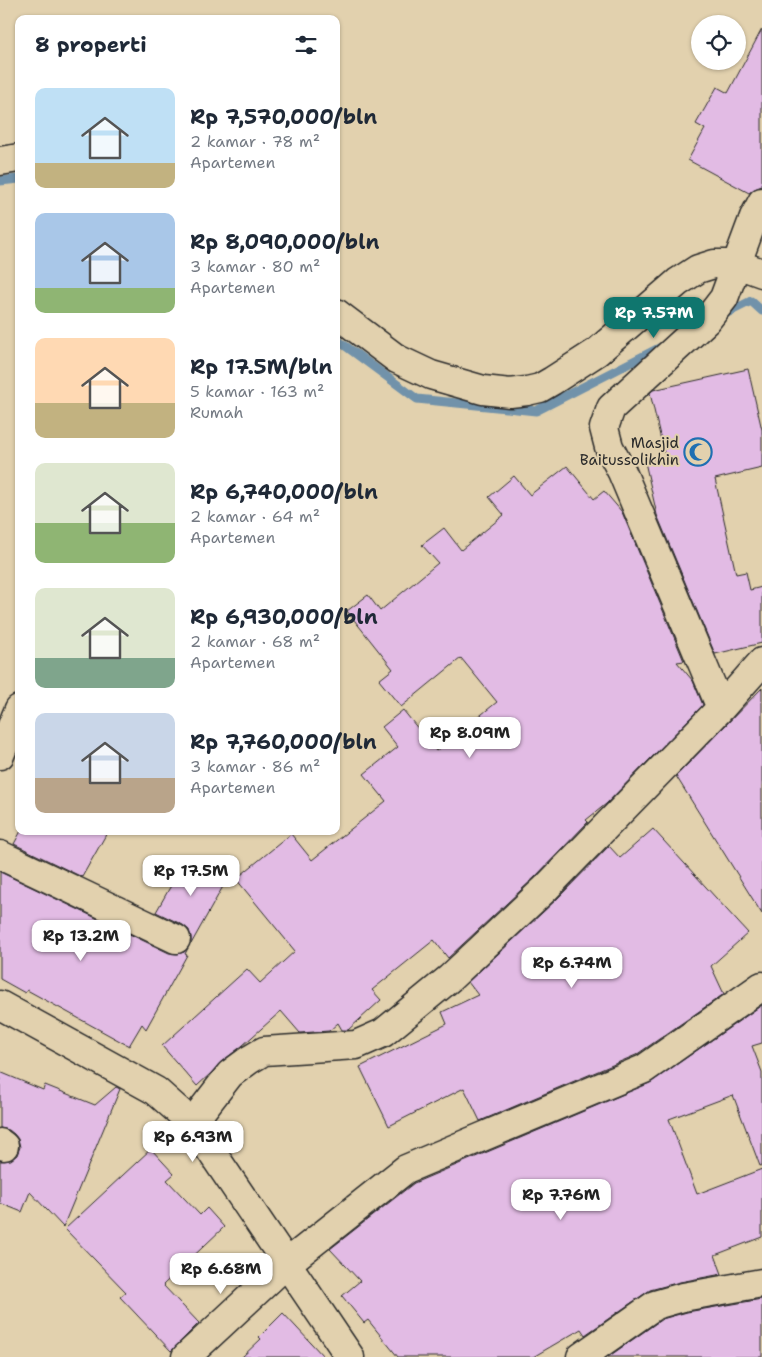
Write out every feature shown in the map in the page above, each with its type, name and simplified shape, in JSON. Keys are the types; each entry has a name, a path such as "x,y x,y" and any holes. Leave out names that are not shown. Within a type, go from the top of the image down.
{"street":[{"path":"0,160 15,158"},
{"path":"721,708 622,472 609,447 604,428 610,408 707,320 750,269 754,217 762,202"},
{"path":"340,316 397,359 430,375 483,390 527,391 540,388 597,352 678,282 698,269 714,264 750,269"},
{"path":"192,1123 230,1074 264,1051 356,1045 383,1032 450,978 546,888 721,708 762,662"},
{"path":"0,755 15,719"},
{"path":"0,854 176,939"},
{"path":"186,1357 286,1264 406,1169 644,1069 762,986"},
{"path":"0,1005 156,1091 192,1123 350,1357"},
{"path":"581,1357 655,1305 683,1297 762,1283"}],"building":[{"path":"762,29 762,186 749,193 688,160 705,129 696,124 717,87 728,93 740,70 746,70 746,59"},
{"path":"748,369 762,430 762,468 715,479 736,574 746,572 750,590 762,587 762,643 715,654 657,515 645,462 665,457 650,393 653,390"},
{"path":"567,466 594,499 604,491 622,512 684,661 677,662 693,681 703,705 606,804 586,820 588,822 535,877 448,958 434,940 372,990 381,1000 348,1030 342,1030 338,1023 329,1031 300,1033 281,1011 221,1062 197,1086 162,1046 247,969 260,983 295,951 236,879 290,835 292,835 312,860 386,801 364,774 398,747 382,727 403,710 436,751 497,702 461,658 401,707 379,680 393,669 347,611 368,595 380,611 438,563 422,545 444,528 461,550 504,515 489,497 514,476 530,495"},
{"path":"762,688 762,914 676,776"},
{"path":"653,829 748,933 711,966 724,994 636,1055 480,1121 464,1088 389,1126 360,1067 447,1024 442,1012 478,995 468,982 557,899 609,846 620,858"},
{"path":"19,835 106,835 82,877 14,844"},
{"path":"186,859 226,881 191,944 189,930 183,925 156,912"},
{"path":"0,872 169,953 178,954 188,948 185,954 187,955 146,1029 142,1024 129,1046 27,990 25,993 0,979"},
{"path":"762,1005 762,1043 752,1046 762,1072 762,1165 760,1166 733,1095 669,1119 697,1194 762,1169 762,1237 715,1255 722,1274 650,1290 585,1335 581,1329 533,1357 398,1357 368,1320 364,1323 342,1296 360,1281 330,1249 414,1183 650,1083"},
{"path":"0,1072 43,1090 45,1085 95,1105 116,1087 120,1089 63,1227 30,1192 22,1212 0,1203 0,1161 11,1160 17,1155 20,1147 18,1139 14,1134 9,1130 0,1128"},
{"path":"151,1149 174,1174 167,1180 200,1215 207,1208 224,1227 163,1285 199,1323 171,1351 120,1297 126,1292 65,1229"},
{"path":"762,1299 762,1357 608,1357 662,1319 687,1312"},
{"path":"283,1313 324,1357 242,1357 261,1339 259,1337"}],"waterway":[{"path":"0,181 15,179"},
{"path":"721,316 751,301 762,311"},
{"path":"340,342 417,399 536,411 661,347"}],"place":[{"name":"Masjid Baitussolikhin","path":"698,452"}]}
